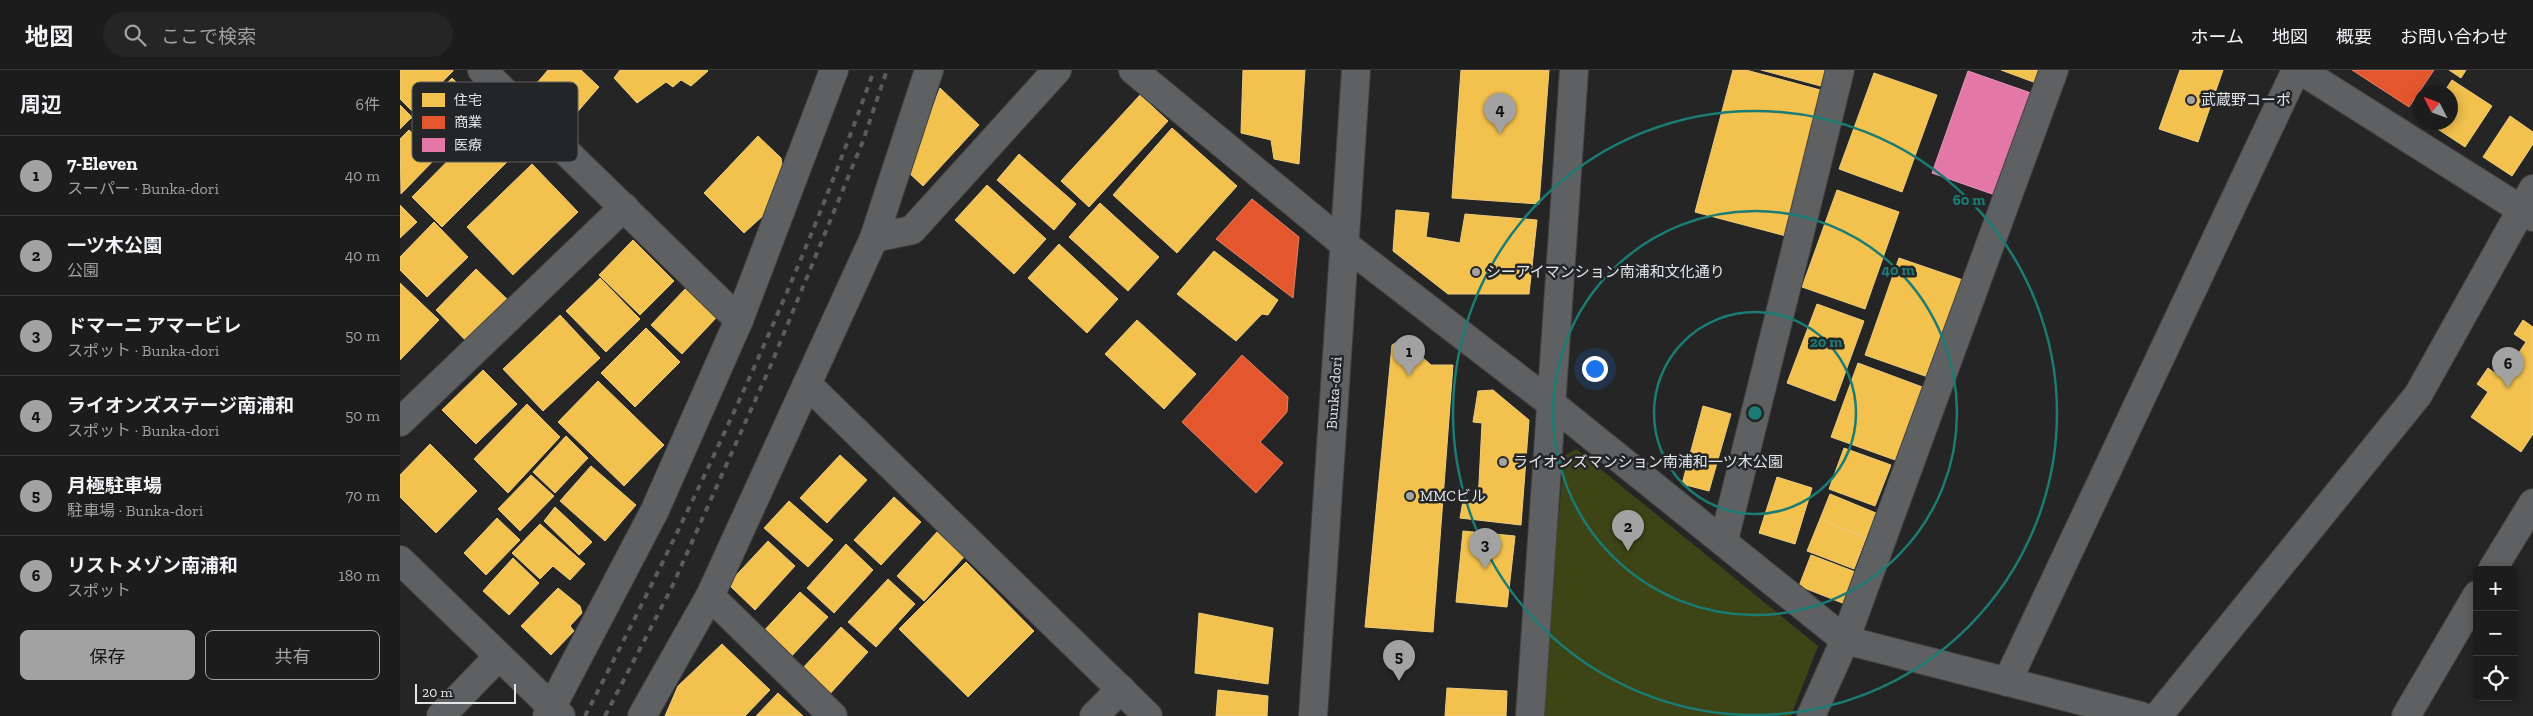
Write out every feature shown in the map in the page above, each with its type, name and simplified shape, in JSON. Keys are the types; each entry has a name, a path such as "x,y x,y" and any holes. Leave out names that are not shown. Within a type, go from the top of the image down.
{"street":[{"path":"482,70 494,82"},
{"path":"400,560 553,713 655,510 739,320 834,70"},
{"path":"642,716 710,596 874,238 929,70"},
{"path":"874,238 912,230 1057,70"},
{"path":"1133,70 1344,244 1724,540 1845,640 2142,716"},
{"name":"Bunka-dori","path":"1313,716 1356,70"},
{"path":"1530,716 1574,70"},
{"path":"1724,540 1840,70"},
{"path":"1811,716 1845,640 2054,70"},
{"path":"2007,682 2298,70 2529,205 2418,395 2158,716"},
{"path":"577,162 739,320"},
{"path":"400,422 624,207"},
{"path":"807,384 1148,716"},
{"path":"2494,566 2533,503"},
{"path":"710,596 833,716"},
{"path":"2406,716 2473,602"},
{"path":"440,716 498,657"},
{"path":"1094,716 1121,689"}],"green space":[{"path":"1576,449 1818,646 1791,716 1541,716 1564,456"}],"building: 住宅":[{"path":"400,70 453,70 442,82 412,82 412,111 400,99"},
{"path":"548,70 581,70 599,87 578,111 578,82 538,82"},
{"path":"620,70 708,71 691,86 681,80 673,87 666,82 637,103 614,78"},
{"path":"1243,70 1305,70 1299,164 1274,159 1271,140 1241,133"},
{"path":"1461,70 1549,70 1539,204 1452,198"},
{"path":"1733,70 1746,70 1824,91 1786,236 1695,212"},
{"path":"1761,70 1836,70 1832,89"},
{"path":"2001,70 2041,70 2036,83"},
{"name":"武蔵野コーポ","path":"2180,70 2223,70 2198,142 2159,129"},
{"path":"2449,70 2466,70 2461,78"},
{"path":"1874,73 1937,95 1902,192 1839,169"},
{"path":"452,78 456,82 448,82"},
{"path":"2452,80 2492,106 2465,147 2439,130 2458,130 2458,85 2449,85"},
{"path":"940,88 979,125 923,186 908,172"},
{"path":"1140,95 1168,121 1089,207 1061,181"},
{"path":"400,105 412,117 400,129"},
{"path":"2510,116 2533,132 2533,144 2512,176 2483,157"},
{"path":"1172,128 1237,186 1177,253 1113,195"},
{"path":"409,130 412,133 412,162 432,162 401,194 400,139"},
{"path":"758,136 781,158 783,170 765,214 744,233 704,193"},
{"path":"1019,154 1076,204 1054,230 997,180"},
{"path":"447,162 507,162 442,227 412,197"},
{"path":"532,164 578,212 513,275 467,227"},
{"path":"987,185 1046,239 1014,274 955,220"},
{"path":"1837,190 1899,212 1865,309 1802,287"},
{"path":"1100,203 1159,257 1128,291 1069,237"},
{"path":"400,205 417,222 400,238"},
{"name":"シーアイマンション南浦和文化通り","path":"1396,210 1429,213 1426,237 1460,243 1465,214 1537,220 1529,294 1448,294 1393,251"},
{"path":"434,222 468,257 427,297 400,270 400,257"},
{"path":"633,240 674,281 640,315 599,275"},
{"path":"1059,244 1118,299 1087,333 1028,278"},
{"path":"1214,251 1278,300 1268,315 1262,314 1236,341 1177,294"},
{"path":"1899,258 1963,280 1928,377 1865,355"},
{"path":"476,269 511,303 469,344 436,310"},
{"path":"600,278 640,319 606,352 566,311"},
{"path":"400,283 439,320 400,360"},
{"path":"686,288 717,317 682,354 651,325"},
{"path":"1817,304 1864,321 1835,401 1787,383"},
{"path":"560,315 600,358 543,411 503,369"},
{"path":"1137,320 1196,374 1164,409 1105,354"},
{"path":"2523,320 2533,327 2533,434 2521,452 2471,417 2488,392 2477,384 2488,368 2502,378 2526,342 2514,334"},
{"path":"646,328 680,362 635,407 601,373"},
{"name":"MMCビル","path":"1402,339 1431,365 1453,365 1433,632 1365,627 1392,345"},
{"path":"1858,363 1925,388 1898,461 1831,437"},
{"path":"483,370 517,404 476,444 442,410"},
{"path":"598,381 664,445 624,486 558,422"},
{"name":"ライオンズマンション南浦和一ツ木公園","path":"1493,390 1529,420 1521,525 1460,518 1463,501 1478,503 1482,423 1473,422 1478,391"},
{"path":"527,404 560,437 508,493 474,459"},
{"path":"1703,406 1731,414 1709,491 1682,484"},
{"path":"566,436 588,458 555,493 533,472"},
{"path":"430,444 477,491 436,533 400,497 400,475"},
{"path":"1844,448 1891,465 1875,506 1829,489"},
{"path":"840,455 867,480 827,523 800,498"},
{"path":"591,466 636,505 605,541 560,501"},
{"path":"531,475 554,496 520,531 498,509"},
{"path":"1777,477 1812,488 1795,544 1759,533"},
{"path":"1830,494 1876,513 1866,538 1820,519"},
{"path":"894,497 921,522 881,565 854,540"},
{"path":"789,501 833,540 808,567 764,528"},
{"path":"555,507 592,542 579,555 544,521"},
{"path":"497,518 520,540 486,575 464,553"},
{"path":"1820,519 1866,538 1854,569 1807,551"},
{"path":"540,524 585,564 570,580 553,566 540,579 512,553"},
{"path":"1463,531 1515,536 1507,607 1456,602"},
{"path":"937,532 964,557 924,601 897,576"},
{"path":"768,541 795,566 755,610 728,584"},
{"path":"846,544 873,570 834,613 807,588"},
{"path":"1811,555 1858,573 1845,604 1799,586"},
{"path":"513,558 539,583 509,615 483,591"},
{"path":"966,562 1034,631 968,697 899,629"},
{"path":"888,579 915,604 876,647 848,622"},
{"path":"558,588 580,606 582,613 570,626 574,631 551,655 521,626"},
{"path":"800,592 828,617 788,660 760,635"},
{"path":"1199,613 1273,628 1268,684 1195,673"},
{"path":"841,627 868,652 828,696 801,670"},
{"path":"722,644 770,690 745,716 665,716 678,686"},
{"path":"1447,688 1507,691 1506,716 1445,716"},
{"path":"1218,690 1268,696 1267,716 1216,716"},
{"path":"778,693 803,716 756,716"}],"building: 商業":[{"path":"2352,70 2434,70 2424,85 2413,85 2413,101 2409,107"},
{"path":"1252,199 1299,237 1293,298 1216,239"},
{"path":"1242,355 1288,397 1287,412 1260,442 1283,463 1256,493 1182,422"}],"building: 医療":[{"path":"1968,71 2031,93 1995,195 1932,173"}],"railway":[{"path":"585,716 665,558 740,398 811,235 874,70"},
{"path":"605,716 671,589 770,367 863,141 887,70"}],"place":[{"name":"武蔵野コーポ","path":"2191,100"},
{"name":"ライオンズステージ南浦和","path":"1500,134"},
{"name":"シーアイマンション南浦和文化通り","path":"1476,272"},
{"name":"7-Eleven","path":"1409,376"},
{"name":"リストメゾン南浦和","path":"2508,388"},
{"name":"ライオンズマンション南浦和一ツ木公園","path":"1503,462"},
{"name":"MMCビル","path":"1410,496"},
{"name":"一ツ木公園","path":"1628,551"},
{"name":"ドマーニ アマービレ","path":"1485,569"},
{"name":"月極駐車場","path":"1399,681"}]}
